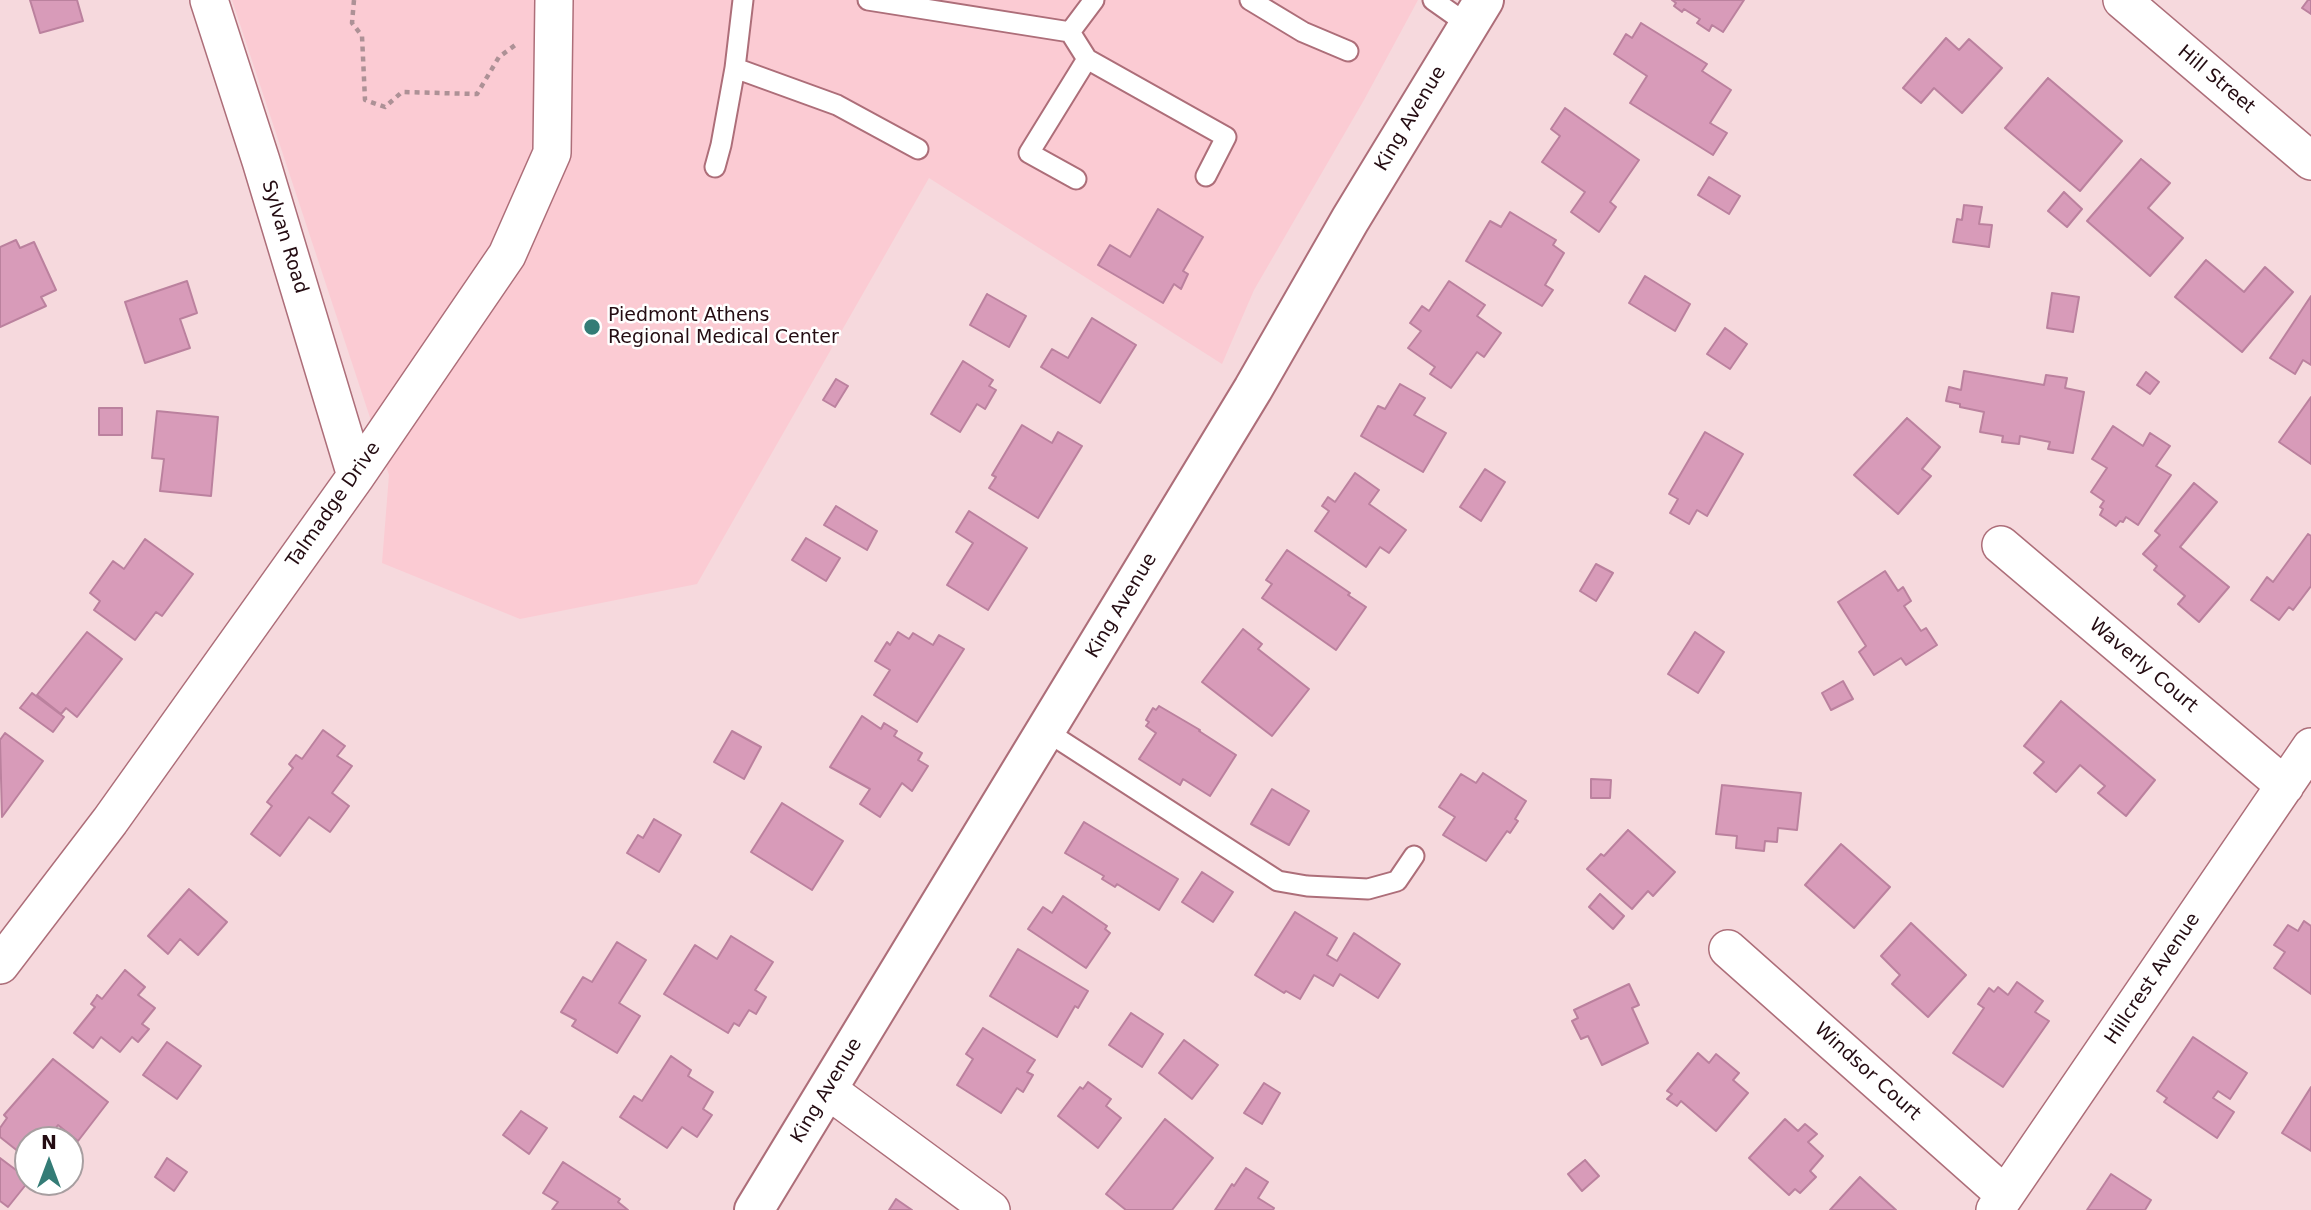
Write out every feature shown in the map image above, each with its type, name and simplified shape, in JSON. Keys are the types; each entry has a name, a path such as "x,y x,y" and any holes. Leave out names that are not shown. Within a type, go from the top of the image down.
{"street":[{"name":"Sylvan Road","path":"209,0 261,161 356,476"},
{"name":"Hill Street","path":"2122,0 2311,161"},
{"name":"Talmadge Drive","path":"0,965 118,810 356,476 507,255 552,153 554,10"},
{"name":"King Avenue","path":"754,1210 1253,389 1350,220 1476,12"},
{"name":"Waverly Court","path":"2001,545 2285,786"},
{"name":"Hillcrest Avenue","path":"2000,1203 2311,747"},
{"name":"Windsor Court","path":"1728,949 2000,1203"},
{"path":"828,1090 991,1210"}],"lane":[{"path":"715,167 735,68 743,0"},
{"path":"868,0 1070,32 1087,60 1226,137 1206,176"},
{"path":"1070,32 1094,0"},
{"path":"1250,0 1303,32 1348,51"},
{"path":"1433,0 1476,12"},
{"path":"1076,179 1029,153 1087,60"},
{"path":"735,68 837,105 918,149"},
{"path":"1046,731 1278,881 1307,886 1367,888 1397,881 1414,856"}],"path":[{"path":"354,0 352,23 362,36 365,100 385,107 402,92 477,94 499,57 554,10"}],"shaded area":[{"name":"Piedmont Athens Regional Medical Center","path":"232,0 1418,0 1364,100 1254,290 1222,364 929,178 697,584 520,619 382,563 389,475"}],"building":[{"path":"30,0 77,0 83,21 40,33"},
{"path":"1672,0 1744,0 1723,32 1712,25 1709,31 1697,23 1700,19 1684,9 1682,12 1674,6 1676,3"},
{"path":"2311,0 2311,14 2302,8"},
{"path":"1641,23 1707,64 1702,71 1731,90 1710,123 1727,133 1713,155 1630,103 1647,76 1614,54 1626,34 1632,38"},
{"path":"1946,38 1959,50 1969,39 2002,68 1962,113 1934,88 1921,103 1903,88"},
{"path":"2048,78 2122,141 2080,191 2005,128"},
{"path":"1565,108 1639,160 1610,202 1616,207 1599,232 1571,212 1585,192 1542,162 1560,136 1551,129"},
{"path":"2141,159 2170,183 2148,208 2183,238 2150,276 2087,221"},
{"path":"1709,177 1740,196 1729,214 1698,195"},
{"path":"2064,192 2082,209 2067,227 2048,211"},
{"path":"1964,205 1982,207 1979,224 1992,225 1989,247 1953,242 1957,219 1962,220"},
{"path":"1158,209 1203,237 1183,271 1188,274 1181,289 1174,284 1163,303 1098,265 1110,245 1130,257"},
{"path":"1510,212 1556,240 1553,245 1564,253 1545,285 1553,290 1542,306 1466,261 1490,221 1501,227"},
{"path":"16,240 20,248 34,242 56,290 41,297 46,306 0,327 0,247"},
{"path":"2206,260 2244,292 2265,267 2293,292 2242,352 2175,297"},
{"path":"1645,276 1690,304 1675,331 1629,303"},
{"path":"187,281 197,313 180,319 190,348 145,363 125,302"},
{"path":"1449,281 1485,305 1477,316 1501,333 1484,357 1477,352 1451,388 1430,374 1435,367 1408,348 1421,331 1410,323 1422,306 1429,311"},
{"path":"2052,293 2079,297 2073,332 2047,328"},
{"path":"987,294 1026,316 1009,347 970,325"},
{"path":"2311,296 2311,365 2303,360 2295,374 2270,358"},
{"path":"1092,318 1136,345 1100,403 1041,367 1052,349 1068,358"},
{"path":"1725,328 1747,344 1730,369 1707,354"},
{"path":"963,361 993,380 989,386 996,390 985,409 977,404 960,432 931,414"},
{"path":"1964,371 2044,385 2046,375 2067,378 2065,388 2084,392 2073,453 2048,449 2050,442 2020,436 2019,444 2002,442 2003,436 1980,432 1984,412 1946,401 1949,387 1961,390"},
{"path":"2146,372 2159,382 2150,394 2137,385"},
{"path":"836,379 848,386 835,407 823,400"},
{"path":"1400,384 1425,398 1414,415 1446,433 1423,472 1361,436 1378,406 1385,409"},
{"path":"2311,397 2311,464 2279,442"},
{"path":"99,408 122,408 122,435 99,435"},
{"path":"157,411 218,417 211,496 160,491 164,459 152,458"},
{"path":"1907,418 1940,447 1922,469 1931,476 1898,514 1854,475"},
{"path":"1022,425 1052,443 1058,432 1082,446 1038,518 989,488 996,477 992,475"},
{"path":"2113,426 2143,446 2150,433 2170,446 2156,466 2171,475 2138,525 2126,517 2116,526 2100,515 2103,509 2100,507 2104,501 2091,492 2107,468 2092,459"},
{"path":"1705,432 1743,454 1707,516 1697,510 1689,524 1670,513 1678,499 1669,494"},
{"path":"1485,469 1505,482 1481,521 1460,507"},
{"path":"1355,473 1379,490 1369,504 1406,530 1389,553 1380,547 1366,567 1315,531 1329,511 1322,506 1328,497 1335,502"},
{"path":"2194,483 2217,502 2180,547 2229,587 2199,622 2178,604 2185,596 2154,570 2157,566 2143,554 2160,535 2155,531"},
{"path":"836,506 877,531 867,550 824,525"},
{"path":"969,511 1027,548 988,610 947,585 973,543 956,532"},
{"path":"2308,534 2311,536 2311,586 2293,610 2289,607 2279,620 2251,600 2267,577 2273,582"},
{"path":"806,538 840,558 826,581 792,560"},
{"path":"145,539 193,574 162,616 156,612 135,640 94,610 100,601 90,593 113,561 124,569"},
{"path":"1287,550 1366,607 1336,650 1262,598 1272,584 1266,580"},
{"path":"1596,564 1613,573 1596,601 1580,591"},
{"path":"1885,571 1898,591 1903,587 1911,601 1904,606 1921,631 1926,628 1937,645 1906,665 1901,658 1874,675 1859,652 1866,646 1838,602"},
{"path":"1243,629 1262,644 1258,649 1309,689 1272,736 1202,682"},
{"path":"87,632 122,659 77,717 66,708 61,714 37,695"},
{"path":"898,632 909,639 913,633 933,645 939,635 964,649 917,722 874,695 890,670 875,661 887,642 890,645"},
{"path":"1695,632 1724,652 1698,693 1668,674"},
{"path":"1843,681 1853,699 1831,710 1822,693"},
{"path":"32,693 64,717 53,732 20,708"},
{"path":"2061,701 2155,780 2126,816 2098,793 2105,786 2080,765 2056,792 2034,773 2044,762 2024,746"},
{"path":"1159,706 1236,755 1210,796 1183,779 1180,785 1139,759 1156,733 1146,726 1149,722 1146,720 1153,708 1156,710"},
{"path":"862,716 881,729 884,723 897,731 894,736 922,753 918,760 928,766 912,791 902,783 880,817 860,804 870,789 830,767"},
{"path":"323,730 345,746 337,756 352,766 332,793 349,806 330,832 309,817 280,856 251,834 272,806 267,802 293,768 289,764 296,755 302,759"},
{"path":"732,731 761,747 744,779 714,762"},
{"path":"5,733 43,761 2,817 0,740"},
{"path":"1483,773 1526,801 1510,833 1507,831 1486,861 1443,835 1455,817 1439,807 1461,774 1476,783"},
{"path":"1591,779 1611,780 1610,798 1591,798"},
{"path":"1722,785 1801,793 1797,830 1778,828 1777,842 1765,841 1764,851 1736,848 1737,836 1716,834"},
{"path":"1272,789 1309,811 1289,845 1251,824"},
{"path":"782,803 843,841 812,890 751,852"},
{"path":"654,819 681,835 659,872 627,853 638,835 643,838"},
{"path":"1084,822 1178,879 1159,910 1117,884 1115,887 1102,879 1104,876 1065,853"},
{"path":"1628,830 1675,872 1653,896 1648,891 1632,909 1587,869 1601,854 1604,856"},
{"path":"1841,844 1890,887 1854,928 1805,885"},
{"path":"1202,872 1233,892 1213,922 1182,902"},
{"path":"189,889 227,922 198,955 180,939 168,954 148,936"},
{"path":"1600,894 1624,916 1613,929 1589,907"},
{"path":"1063,896 1107,926 1105,929 1110,933 1086,968 1028,929 1043,907 1052,913"},
{"path":"1295,912 1337,938 1327,955 1337,961 1354,933 1400,964 1378,998 1340,974 1333,986 1314,975 1300,999 1286,991 1284,993 1255,975"},
{"path":"2304,921 2311,926 2311,994 2274,968 2285,952 2274,945 2288,925 2298,931"},
{"path":"1911,923 1966,975 1928,1017 1892,984 1900,975 1881,956"},
{"path":"731,936 773,962 755,990 766,997 756,1014 749,1010 739,1026 734,1023 728,1033 664,994 695,945 717,959"},
{"path":"617,942 646,960 619,1003 640,1016 617,1053 572,1026 576,1020 561,1012 583,977 592,982"},
{"path":"1018,949 1088,991 1078,1008 1075,1006 1057,1037 990,996"},
{"path":"125,970 145,987 138,995 155,1008 142,1024 149,1029 138,1042 132,1037 120,1052 101,1037 93,1048 74,1033 95,1007 91,1004 97,995 102,999"},
{"path":"2017,982 2043,1001 2035,1012 2049,1021 2003,1087 1953,1053 1984,1008 1978,1004 1989,988 1994,992 1998,987 2008,995"},
{"path":"1629,984 1639,1005 1632,1008 1648,1043 1602,1065 1588,1036 1581,1039 1572,1021 1578,1018 1574,1010"},
{"path":"1131,1013 1163,1034 1142,1067 1109,1045"},
{"path":"983,1028 1035,1060 1027,1072 1033,1075 1023,1092 1017,1088 1001,1113 957,1085 973,1059 966,1054"},
{"path":"2193,1037 2247,1073 2230,1099 2218,1091 2213,1098 2234,1112 2217,1138 2164,1102 2167,1098 2157,1091"},
{"path":"1184,1040 1218,1065 1192,1099 1159,1073"},
{"path":"167,1042 201,1066 177,1099 143,1075"},
{"path":"1698,1053 1709,1063 1716,1054 1739,1073 1733,1080 1748,1093 1716,1131 1681,1101 1677,1106 1667,1099 1672,1094 1667,1091"},
{"path":"671,1056 691,1070 688,1076 713,1092 703,1109 712,1115 697,1137 682,1127 667,1148 620,1117 634,1096 642,1101"},
{"path":"53,1059 108,1102 84,1133 84,1126 14,1126 14,1148 0,1137 0,1128 7,1118 4,1115"},
{"path":"1088,1082 1111,1099 1106,1106 1121,1118 1098,1148 1058,1116 1080,1087 1083,1089"},
{"path":"1264,1083 1280,1093 1262,1124 1244,1113"},
{"path":"2311,1087 2311,1151 2282,1133"},
{"path":"521,1111 547,1128 529,1154 503,1135"},
{"path":"1165,1119 1213,1158 1172,1210 1126,1210 1106,1194"},
{"path":"1785,1119 1798,1131 1805,1124 1817,1134 1808,1142 1823,1156 1810,1171 1816,1177 1800,1193 1795,1189 1789,1195 1749,1158"},
{"path":"0,1158 14,1168 14,1196 17,1196 8,1207 0,1201"},
{"path":"167,1158 187,1172 174,1191 155,1177"},
{"path":"1585,1160 1599,1176 1582,1191 1568,1174"},
{"path":"563,1162 620,1199 618,1202 628,1210 552,1210 558,1202 543,1193"},
{"path":"1246,1168 1268,1182 1258,1198 1274,1208 1273,1210 1215,1210 1232,1184 1234,1186"},
{"path":"2111,1174 2151,1200 2145,1210 2087,1210"},
{"path":"1860,1177 1874,1190 1896,1210 1830,1210"},
{"path":"896,1199 912,1210 889,1210"}],"place":[{"name":"Piedmont Athens Regional Medical Center","path":"592,327"}]}
